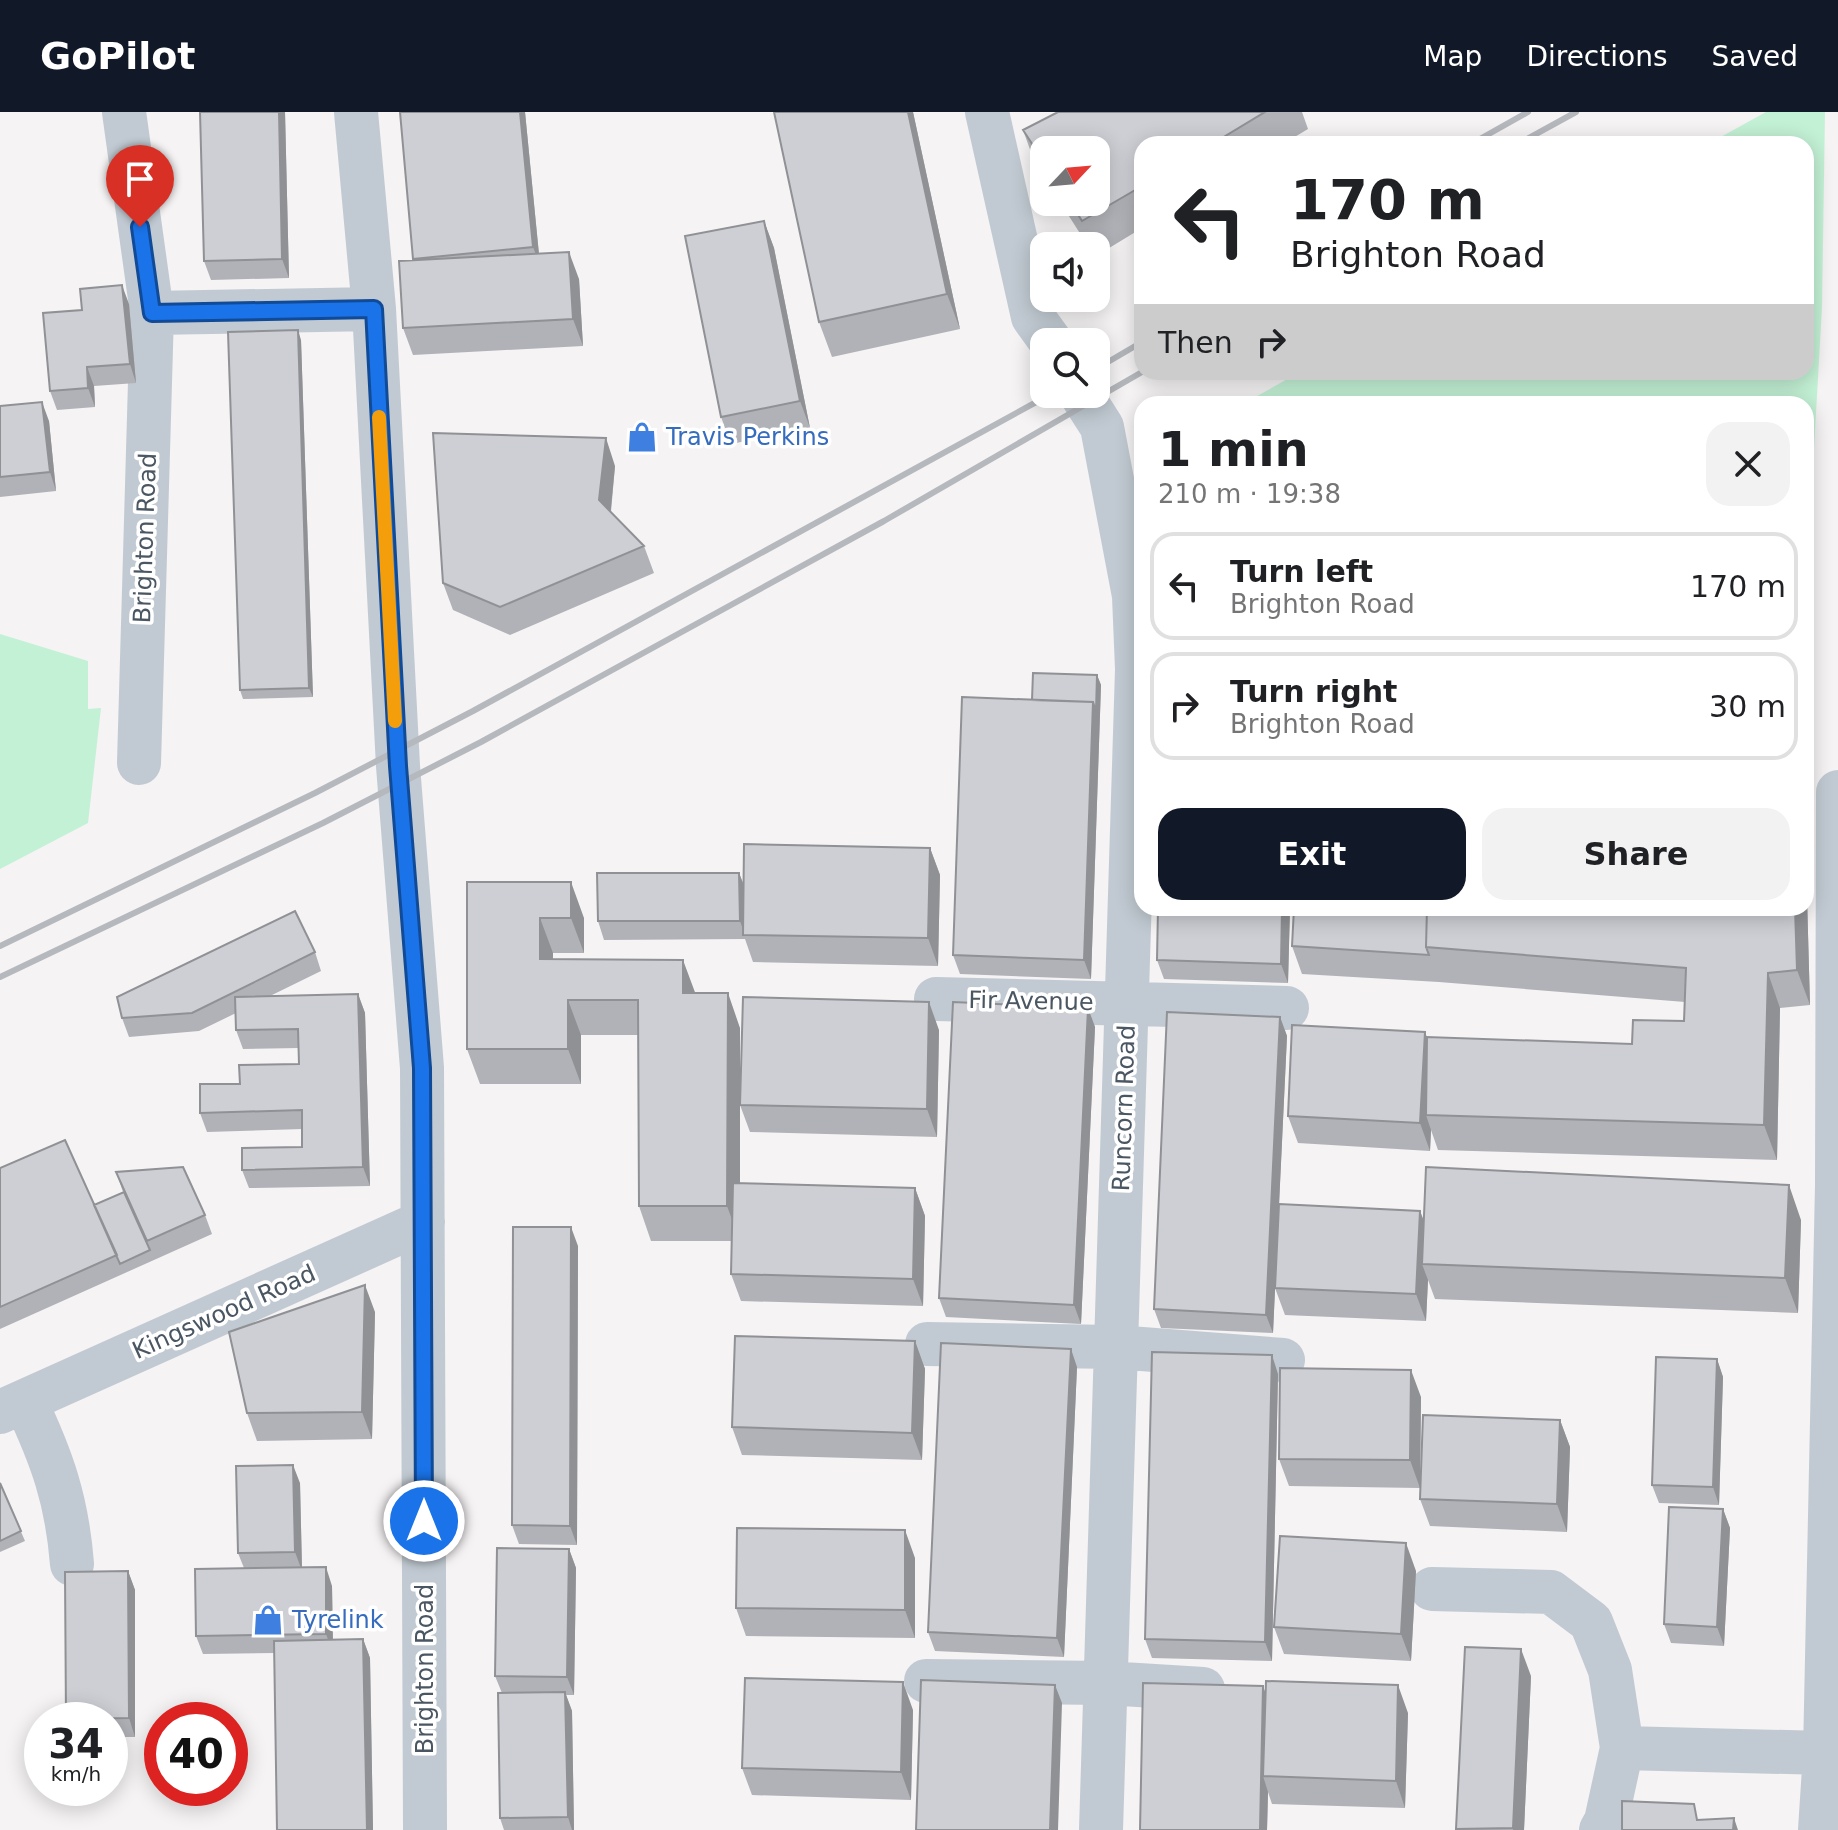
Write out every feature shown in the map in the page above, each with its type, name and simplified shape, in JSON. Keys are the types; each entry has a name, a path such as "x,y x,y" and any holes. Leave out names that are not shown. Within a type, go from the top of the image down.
{"street":[{"name":"Brighton Road","path":"124,112 152,313 139,763"},
{"name":"Brighton Road","path":"356,112 374,309 398,766 422,1068 425,1830"},
{"path":"987,112 1033,317 1041,328"},
{"path":"152,313 374,309"},
{"name":"Runcorn Road","path":"1090,408 1102,427 1134,596"},
{"path":"1820,1830 1835,1404 1838,796"},
{"name":"Runcorn Road","path":"1101,1830 1134,823"},
{"name":"Fir Avenue","path":"936,999 1287,1008"},
{"name":"Kingswood Road","path":"72,1564 69,1527 51,1456 12,1407 423,1222"},
{"path":"927,1344 1116,1347 1283,1360"},
{"path":"1432,1589 1551,1592 1591,1622 1610,1670 1622,1748 1606,1821 1601,1830"},
{"path":"926,1681 1106,1683 1238,1691"},
{"path":"1622,1748 1825,1753"}],"green space":[{"path":"1766,112 1825,112 1822,307 1814,448 1814,396 1257,396 1286,380 1814,380 1814,136 1722,136"},
{"path":"0,634 88,661 88,709 101,708 88,823 0,869"}],"building":[{"path":"200,112 279,112 282,259 204,261"},
{"path":"400,112 520,112 533,247 413,259"},
{"path":"774,112 908,112 947,294 819,322"},
{"path":"1058,112 1265,112 1225,136 1134,136 1134,191 1110,205 1110,136 1030,136 1030,141 1023,130"},
{"path":"764,221 800,401 721,417 685,236"},
{"path":"569,252 573,319 403,328 399,261"},
{"path":"122,285 130,364 87,367 88,388 50,391 43,313 82,310 80,289"},
{"path":"298,330 309,688 240,690 228,332"},
{"path":"42,402 50,472 0,477 0,406"},
{"path":"433,433 606,438 599,500 644,546 500,607 443,583"},
{"path":"1033,673 1097,675 1096,711 1093,702 1032,700"},
{"path":"962,697 1093,702 1084,960 953,955"},
{"path":"744,844 930,848 928,938 743,935"},
{"path":"597,873 739,873 740,921 598,921"},
{"path":"467,882 571,882 571,918 540,918 540,959 683,960 683,993 728,993 727,1206 639,1206 638,1000 568,1000 568,1049 467,1049"},
{"path":"295,911 315,952 192,1013 122,1018 117,997"},
{"path":"1158,916 1282,916 1281,964 1157,960"},
{"path":"1294,916 1427,916 1426,947 1429,955 1292,946"},
{"path":"1427,916 1795,916 1797,970 1768,973 1764,1125 1426,1115 1427,1037 1632,1044 1633,1020 1684,1021 1686,968 1426,947"},
{"path":"358,994 363,1167 242,1170 242,1148 302,1147 302,1110 200,1113 200,1084 240,1084 239,1065 299,1064 298,1029 236,1030 235,997"},
{"path":"743,997 929,1002 927,1109 740,1105"},
{"path":"953,1002 1088,1008 1074,1305 939,1298"},
{"path":"1167,1012 1280,1017 1266,1315 1154,1309"},
{"path":"1292,1025 1425,1032 1420,1123 1288,1116"},
{"path":"65,1140 117,1255 0,1307 0,1168"},
{"path":"183,1167 205,1215 147,1241 116,1172"},
{"path":"1426,1167 1789,1185 1785,1278 1422,1264"},
{"path":"733,1183 915,1188 913,1279 731,1274"},
{"path":"124,1192 150,1250 120,1264 94,1205"},
{"path":"1279,1204 1420,1211 1416,1294 1275,1288"},
{"path":"513,1227 571,1227 570,1526 512,1525"},
{"path":"365,1285 362,1412 247,1413 229,1332"},
{"path":"735,1336 915,1341 912,1433 732,1427"},
{"path":"941,1343 1071,1349 1057,1638 928,1632"},
{"path":"1152,1352 1272,1355 1265,1642 1145,1639"},
{"path":"1656,1357 1717,1359 1713,1487 1652,1485"},
{"path":"1280,1368 1411,1370 1410,1460 1279,1459"},
{"path":"1423,1415 1560,1420 1557,1504 1420,1499"},
{"path":"293,1465 295,1552 238,1553 236,1466"},
{"path":"0,1483 21,1531 0,1541"},
{"path":"1669,1507 1723,1509 1717,1627 1664,1624"},
{"path":"737,1528 905,1530 905,1610 736,1608"},
{"path":"1280,1536 1406,1543 1401,1634 1274,1627"},
{"path":"497,1548 569,1549 567,1677 495,1676"},
{"name":"Tyrelink","path":"326,1567 326,1634 196,1636 195,1569"},
{"path":"128,1571 129,1718 128,1702 66,1702 65,1572"},
{"path":"363,1639 367,1830 277,1830 274,1641"},
{"path":"1465,1647 1521,1649 1513,1828 1456,1829"},
{"path":"745,1678 903,1682 901,1772 742,1768"},
{"path":"921,1680 1055,1685 1050,1830 916,1830"},
{"path":"1266,1681 1398,1685 1396,1781 1263,1776"},
{"path":"1143,1683 1263,1686 1260,1830 1140,1830"},
{"path":"565,1692 568,1817 500,1818 498,1693"},
{"path":"1622,1801 1694,1804 1697,1820 1734,1818 1733,1830 1622,1830"}],"railway":[{"path":"1485,136 1528,112"},
{"path":"1532,136 1576,112"},
{"path":"1110,361 1134,347"},
{"path":"0,977 323,823 481,742 884,521 1134,377"},
{"path":"0,946 315,793 473,711 1030,406"}],"slow traffic":[{"path":"379,417 395,721"}],"place":[{"name":"Travis Perkins","path":"642,437"},
{"name":"Tyrelink","path":"268,1620"}],"route":[{"path":"140,227 152,313 374,309 398,766 422,1068 424,1521"}]}
